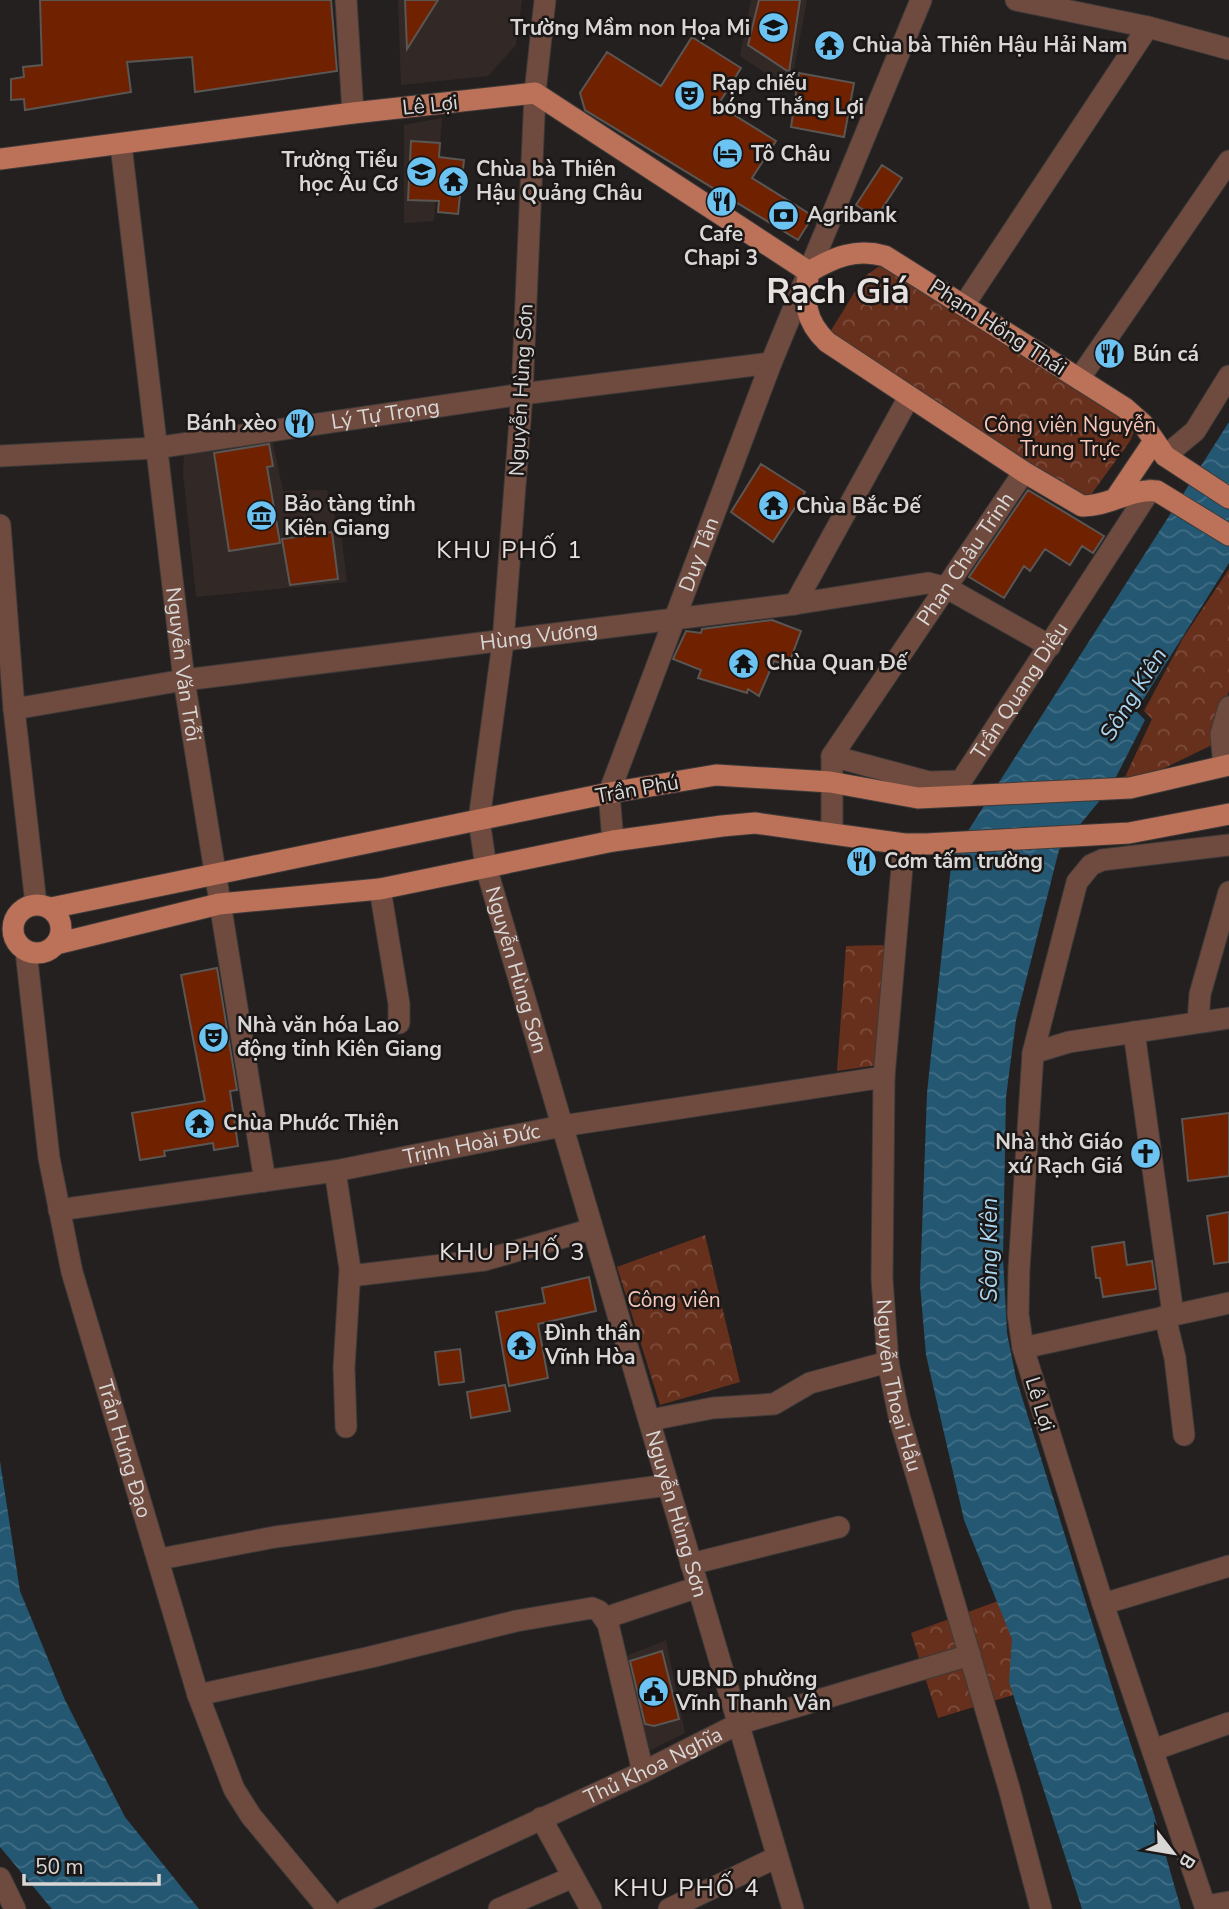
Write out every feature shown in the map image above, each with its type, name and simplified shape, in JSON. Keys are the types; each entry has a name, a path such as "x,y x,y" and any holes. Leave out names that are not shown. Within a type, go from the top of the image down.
{"main road":[{"name":"Lê Lợi","path":"0,159 353,113 535,93"},
{"path":"535,93 809,272 806,308 816,331 909,397 1024,472 1082,506 1154,491 1229,535"},
{"name":"Phạm Hồng Thái","path":"809,272 845,254 867,251 899,264 1136,416 1159,448 1229,498"},
{"path":"1115,499 1159,448"},
{"name":"Trần Phú","path":"43,906 608,793 716,775 830,782 918,798 1130,788 1227,765"},
{"path":"56,944 60,937 60,921 43,906 21,910 8,916 15,950 43,953 56,944 219,904 380,889 613,841 755,823 904,845 1129,833 1229,814"}],"street":[{"path":"346,0 353,113"},
{"name":"Nguyễn Hùng Sơn","path":"545,0 535,93 522,394 503,642 479,820 486,867 793,1909"},
{"name":"Duy Tân","path":"613,841 608,793 771,363 921,0"},
{"path":"1016,0 1147,27 1229,49"},
{"path":"964,305 1147,27"},
{"name":"Nguyễn Văn Trỗi","path":"121,145 184,680 213,873 265,1181"},
{"path":"1079,379 1229,161"},
{"name":"Lý Tự Trọng","path":"0,456 155,448 522,394 771,363"},
{"path":"1159,448 1195,431 1229,376"},
{"path":"795,604 909,397"},
{"name":"Phan Châu Trinh","path":"832,756 1024,472"},
{"name":"Trần Quang Diệu","path":"832,756 929,782 961,781 1154,491"},
{"path":"0,525 14,709 43,906"},
{"name":"Hùng Vương","path":"14,709 184,680 795,604 928,583 947,589 1049,646"},
{"path":"1227,765 1221,734 1229,708"},
{"path":"832,756 832,834"},
{"name":"Nguyễn Thoại Hầu","path":"904,845 884,1077 882,1279 888,1362 900,1416 1041,1909"},
{"name":"Lê Lợi","path":"1206,1908 1103,1604 1023,1348 1018,1314 1033,1053 1077,882 1091,865 1102,860 1229,845"},
{"path":"380,889 399,1004 399,1023"},
{"path":"1198,1022 1200,994 1229,892"},
{"name":"Trần Hưng Đạo","path":"15,950 49,1158 72,1272 160,1559 198,1695 220,1760 240,1798 251,1816 328,1909"},
{"path":"1033,1053 1069,1042 1229,1018"},
{"path":"1134,1032 1184,1435"},
{"name":"Trịnh Hoài Đức","path":"59,1210 335,1171 562,1126 884,1077"},
{"path":"335,1171 350,1276 344,1368 346,1427"},
{"path":"350,1276 485,1260 592,1229"},
{"path":"1023,1348 1229,1303"},
{"path":"650,1420 713,1408 774,1404 810,1382 888,1362"},
{"path":"160,1559 264,1539 668,1485"},
{"path":"691,1564 839,1527"},
{"path":"1103,1604 1229,1566"},
{"path":"605,1618 698,1587"},
{"path":"198,1695 542,1616 592,1608 605,1618 643,1772"},
{"name":"Thủ Khoa Nghĩa","path":"347,1909 643,1772 738,1724 970,1655"},
{"path":"1153,1751 1229,1723"},
{"path":"541,1818 591,1909"},
{"path":"669,1909 777,1857"},
{"path":"499,1909 573,1877"},
{"path":"0,1878 15,1909"},
{"path":"1206,1908 1229,1902"}],"shaded area":[{"path":"398,0 522,0 516,45 488,76 401,85"},
{"name":"Trường Mầm non Họa Mi","path":"751,0 807,0 790,90 740,56"},
{"name":"Trường Tiểu học Âu Cơ","path":"442,118 434,221 404,223 404,125"},
{"name":"Bảo tàng tỉnh Kiên Giang","path":"272,438 283,491 327,490 342,540 347,582 196,597 183,473 184,452"},
{"path":"666,1640 685,1733 645,1753 621,1658"}],"green space":[{"name":"Công viên Nguyễn Trung Trực","path":"878,267 888,267 1136,427 1130,441 1090,496 1079,499 830,332 864,277"},
{"path":"1229,569 1229,691 1212,745 1146,777 1125,777 1152,719 1144,711 1183,638"},
{"path":"885,945 878,1065 837,1071 846,946"},
{"name":"Công viên","path":"705,1235 740,1382 660,1405 617,1267"},
{"path":"1017,1594 1039,1687 938,1718 911,1633"}],"water":[{"name":"Sông Kiên","path":"1229,422 1229,563 1136,711 1145,720 1111,787 1059,850 1016,1020 1006,1097 1003,1258 1007,1333 1016,1378 1153,1811 1181,1909 1082,1909 1009,1682 1012,1639 964,1520 926,1355 920,1285 927,1093 952,856"},
{"path":"0,1461 20,1591 65,1700 125,1817 199,1909 52,1909 0,1847"}],"building":[{"path":"40,0 331,0 337,71 195,92 192,57 127,62 131,92 25,110 24,99 11,100 11,79 24,77 23,67 42,65"},
{"path":"405,0 438,0 407,49"},
{"name":"Trường Mầm non Họa Mi","path":"759,0 800,0 789,72 748,45"},
{"path":"692,37 741,68 718,105 776,141 752,178 813,216 798,240 585,110 580,93 607,52 661,86"},
{"path":"799,73 854,83 844,137 791,127"},
{"path":"411,141 440,143 439,157 464,160 458,214 438,212 439,201 408,200"},
{"path":"882,165 902,178 876,218 856,205"},
{"path":"269,444 273,466 267,467 280,543 229,551 214,453"},
{"path":"761,464 805,492 773,542 731,512"},
{"path":"1028,490 1104,536 1093,553 1082,546 1070,565 1045,549 1030,571 1024,566 1004,598 969,577"},
{"path":"332,532 338,579 290,585 282,539"},
{"name":"Chùa Quan Đế","path":"772,620 801,631 788,666 774,661 759,696 748,689 747,693 698,678 701,670 673,659 686,631 701,633 702,629"},
{"path":"217,968 237,1090 230,1091 238,1146 214,1150 213,1143 164,1151 165,1156 140,1160 132,1113 205,1101 181,975"},
{"name":"Nhà thờ Giáo xứ Rạch Giá","path":"1229,1113 1229,1176 1188,1181 1182,1119"},
{"path":"1229,1212 1229,1262 1214,1264 1207,1216"},
{"path":"1124,1242 1127,1265 1152,1261 1156,1289 1103,1297 1100,1278 1096,1278 1092,1247"},
{"name":"Đình thần Vĩnh Hòa","path":"589,1277 596,1311 538,1324 548,1378 509,1386 496,1312 545,1303 542,1288"},
{"path":"460,1349 464,1382 439,1385 435,1352"},
{"path":"505,1385 510,1411 471,1418 467,1392"},
{"name":"UBND phường Vĩnh Thanh Vân","path":"662,1651 679,1719 654,1726 645,1724 630,1661"}],"place":[{"name":"Trường Mầm non Họa Mi","path":"773,28"},
{"name":"Chùa bà Thiên Hậu Hải Nam","path":"829,45"},
{"name":"Rạp chiếu bóng Thắng Lợi","path":"689,95"},
{"name":"Tô Châu","path":"728,154"},
{"name":"Trường Tiểu học Âu Cơ","path":"421,172"},
{"name":"Chùa bà Thiên Hậu Quảng Châu","path":"453,181"},
{"name":"Cafe Chapi 3","path":"721,202"},
{"name":"Agribank","path":"784,215"},
{"name":"Bún cá","path":"1110,354"},
{"name":"Bánh xèo","path":"300,423"},
{"name":"Chùa Bắc Đế","path":"773,506"},
{"name":"Bảo tàng tỉnh Kiên Giang","path":"261,516"},
{"name":"Chùa Quan Đế","path":"743,663"},
{"name":"Cơm tấm trường","path":"861,861"},
{"name":"Nhà văn hóa Lao động tỉnh Kiên Giang","path":"214,1037"},
{"name":"Chùa Phước Thiện","path":"200,1123"},
{"name":"Nhà thờ Giáo xứ Rạch Giá","path":"1146,1154"},
{"name":"Đình thần Vĩnh Hòa","path":"522,1345"},
{"name":"UBND phường Vĩnh Thanh Vân","path":"653,1691"}],"district":[{"name":"Rạch Giá","path":"838,291"},
{"name":"KHU PHỐ 1","path":"510,550"},
{"name":"KHU PHỐ 3","path":"513,1252"},
{"name":"KHU PHỐ 4","path":"687,1888"}]}
